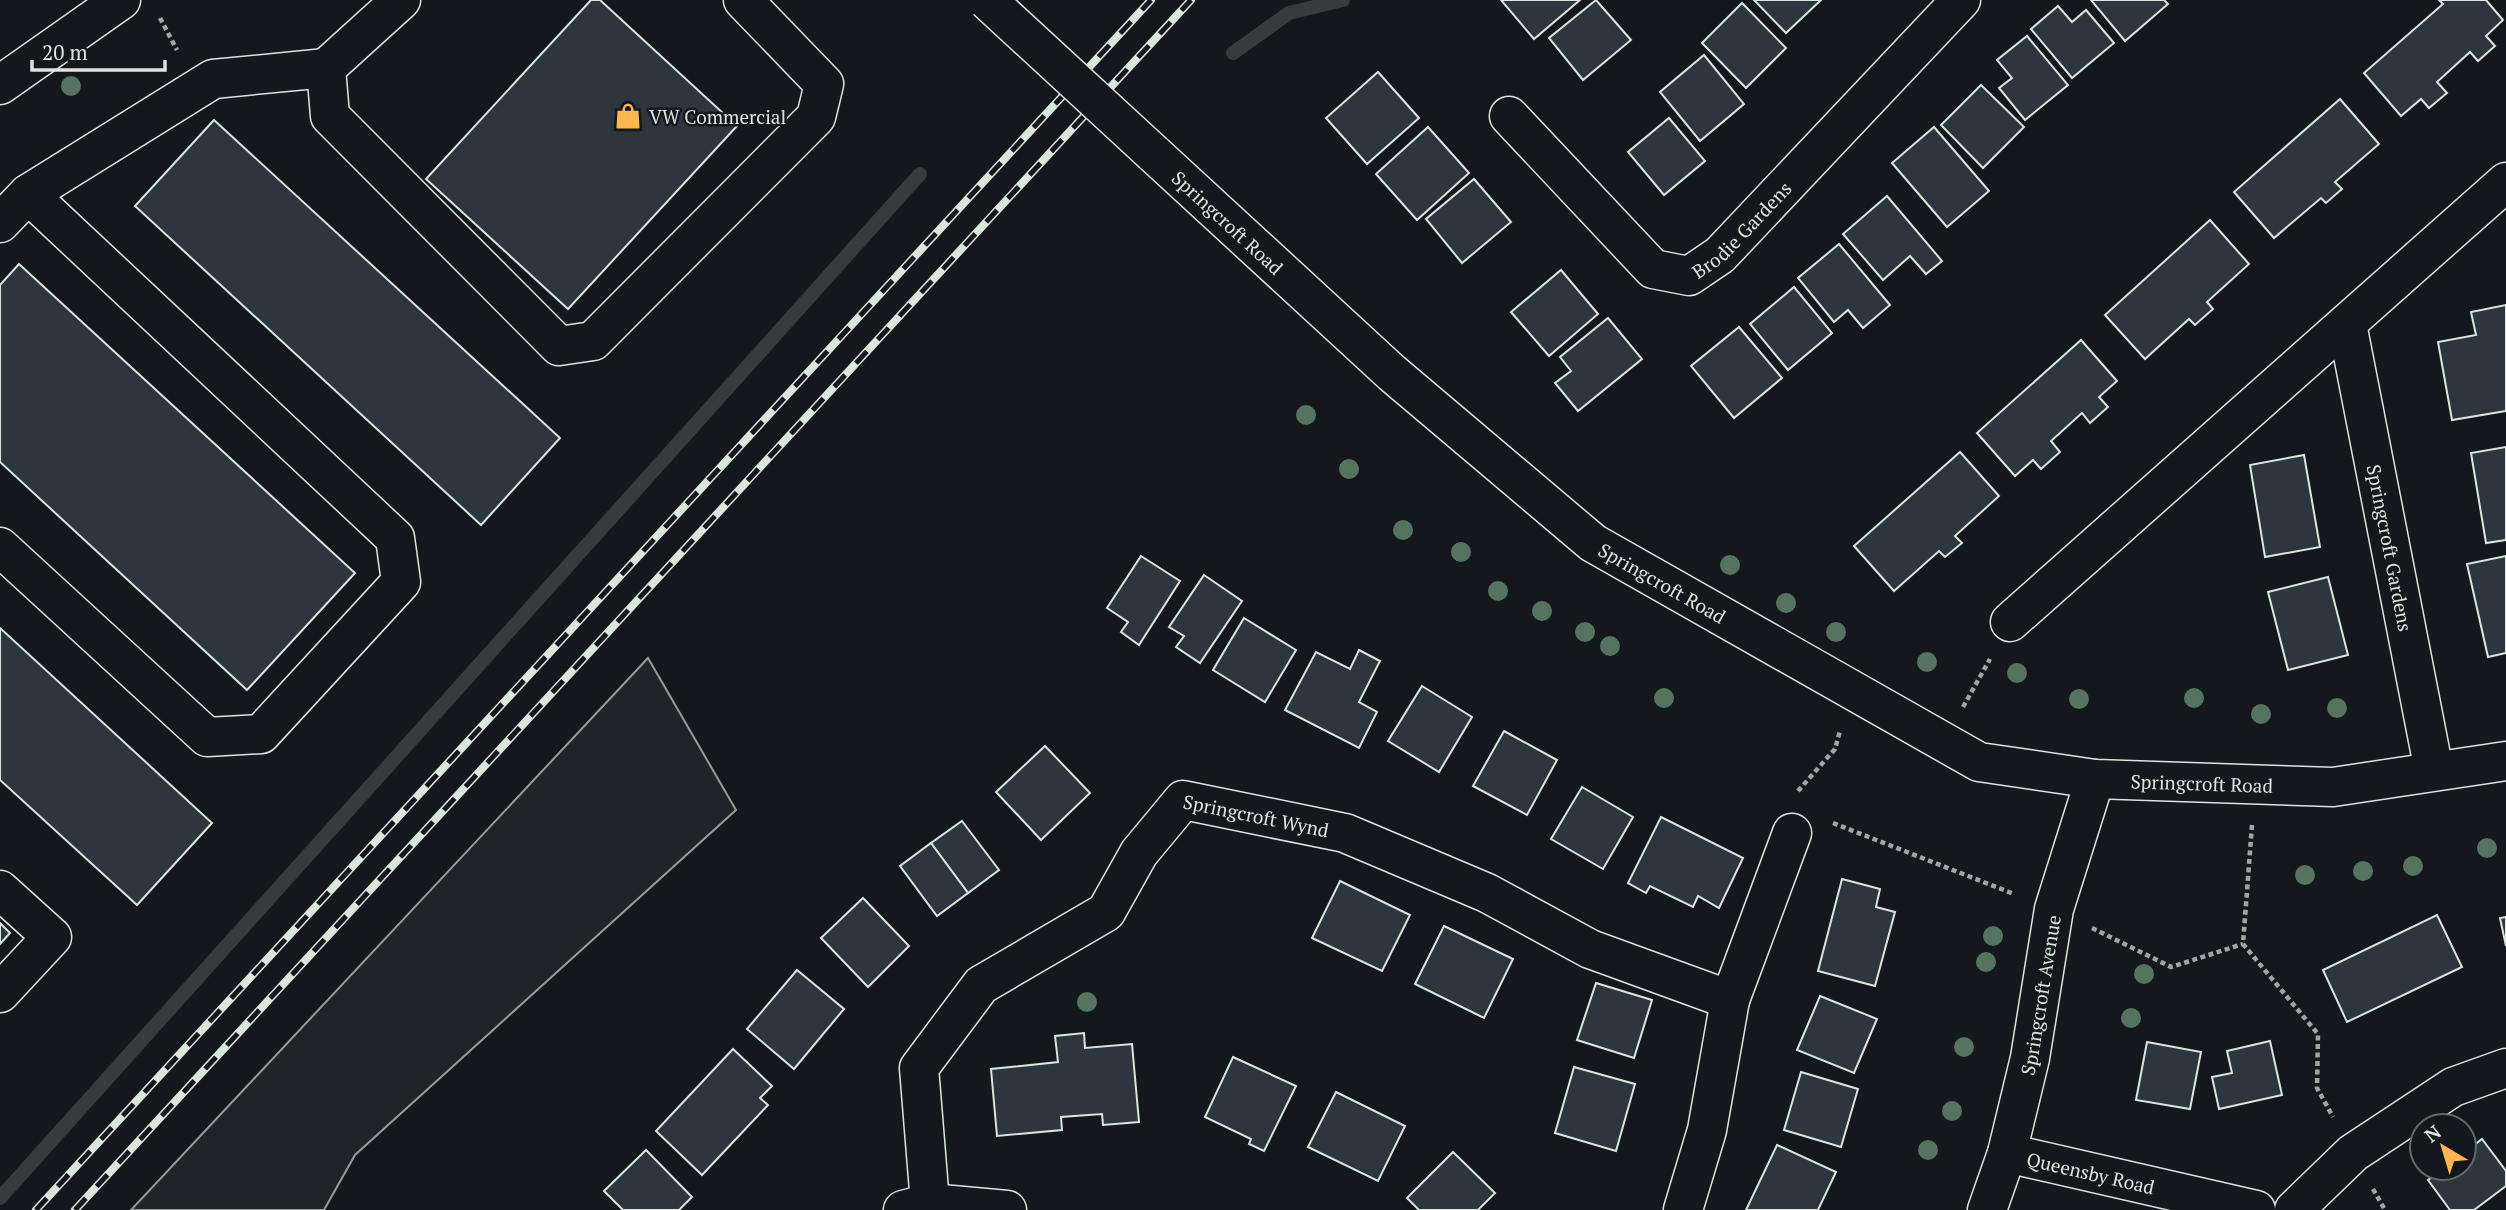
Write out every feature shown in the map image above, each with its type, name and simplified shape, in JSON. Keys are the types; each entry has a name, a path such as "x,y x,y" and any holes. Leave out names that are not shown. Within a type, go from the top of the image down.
{"street":[{"path":"0,223 28,194 213,79 326,68 401,0"},
{"path":"326,68 330,116 559,346 593,341 816,117 824,84 743,0"},
{"name":"Springcroft Road","path":"988,0 1392,373 1593,543 1979,762 2095,779 2333,787 2506,761"},
{"name":"Brodie Gardens","path":"1509,116 1653,269 1689,276 1720,255 1961,0"},
{"path":"0,85 138,6"},
{"path":"2010,622 2506,182"},
{"path":"0,547 207,737 261,734 401,582 395,538 28,194"},
{"name":"Springcroft Gardens","path":"2347,324 2434,771"},
{"name":"Springcroft Avenue","path":"1987,1210 2007,1153 2030,1058 2054,909 2095,779"},
{"name":"Springcroft Wynd","path":"916,1206 919,1068 981,985 1106,912 1139,853 1184,800 1345,833 1487,893 1590,949 1730,1000"},
{"path":"1683,1210 1707,1130 1730,1000 1808,826"},
{"path":"0,890 52,937 0,993"},
{"path":"2294,1210 2353,1153 2453,1087 2506,1068"},
{"name":"Queensby Road","path":"2007,1153 2256,1210"},
{"path":"916,1206 1007,1210"}],"path":[{"path":"138,6 198,88"},
{"path":"1944,742 2010,622"},
{"path":"1852,690 1835,749 1786,805 1808,826 2054,909 2171,967 2243,944"},
{"path":"2254,784 2243,944 2318,1034 2317,1088 2353,1153"}],"shaded area":[{"path":"648,658 736,810 355,1155 324,1210 131,1210"}],"building":[{"path":"591,0 600,0 737,126 568,309 426,179"},
{"path":"1501,0 1580,0 1534,39"},
{"path":"1596,0 1631,40 1583,80 1549,38"},
{"path":"1754,0 1821,0 1786,33"},
{"path":"2091,0 2164,0 2168,4 2125,41"},
{"path":"2439,0 2486,0 2503,20 2486,36 2495,46 2478,61 2470,52 2437,82 2447,93 2429,108 2421,99 2401,116 2364,73 2443,4"},
{"path":"1742,3 1786,48 1746,88 1702,43"},
{"path":"2058,6 2072,22 2086,10 2114,43 2072,78 2031,29"},
{"path":"2027,36 2068,85 2025,120 1999,88 2012,78 1997,60"},
{"path":"1704,55 1744,104 1700,141 1660,92"},
{"path":"1378,72 1419,118 1367,164 1326,118"},
{"path":"1981,85 2024,127 1983,168 1941,125"},
{"path":"2340,99 2379,144 2335,182 2342,189 2326,203 2321,198 2274,238 2234,192"},
{"path":"1669,118 1705,161 1664,195 1628,152"},
{"path":"214,120 560,438 481,525 135,206"},
{"path":"1428,127 1469,173 1417,220 1376,174"},
{"path":"1934,127 1989,191 1947,227 1892,163"},
{"path":"1474,179 1511,222 1462,263 1426,219"},
{"path":"1887,196 1942,261 1926,274 1910,256 1883,280 1843,234"},
{"path":"2210,220 2249,264 2207,302 2213,309 2195,325 2189,319 2145,359 2105,315"},
{"path":"1839,244 1890,305 1863,328 1848,310 1834,322 1798,278"},
{"path":"19,264 355,573 247,690 0,462 0,285"},
{"path":"1561,270 1598,314 1549,356 1511,312"},
{"path":"1794,287 1832,333 1788,370 1750,324"},
{"path":"2506,305 2506,411 2452,420 2438,342 2476,335 2471,312"},
{"path":"1608,318 1642,359 1578,411 1555,383 1571,371 1560,357"},
{"path":"1739,327 1782,378 1734,418 1691,366"},
{"path":"2081,340 2117,381 2099,397 2108,407 2090,423 2082,413 2051,441 2060,452 2041,469 2033,460 2015,476 1977,433"},
{"path":"2506,447 2506,540 2486,543 2471,453"},
{"path":"1960,452 1999,496 1955,536 1962,543 1945,557 1939,551 1894,591 1854,546"},
{"path":"2304,455 2320,547 2265,557 2250,465"},
{"path":"1141,556 1180,581 1139,645 1121,632 1128,622 1107,608"},
{"path":"2506,556 2506,653 2488,657 2467,564"},
{"path":"1204,575 1242,601 1200,663 1176,647 1184,636 1169,627"},
{"path":"2328,577 2348,655 2288,670 2268,592"},
{"path":"1244,618 1296,650 1265,702 1213,670"},
{"path":"0,628 212,823 137,905 0,780"},
{"path":"1359,650 1380,661 1359,702 1377,712 1359,748 1285,710 1316,652 1350,669"},
{"path":"1422,686 1472,717 1439,772 1388,741"},
{"path":"1504,731 1557,760 1527,815 1473,786"},
{"path":"1045,746 1090,793 1041,840 996,792"},
{"path":"1582,787 1633,817 1603,869 1551,839"},
{"path":"1661,817 1743,858 1719,908 1698,896 1693,907 1650,886 1646,893 1628,883"},
{"path":"962,821 999,870 968,893 931,843"},
{"path":"931,843 968,893 937,916 900,866"},
{"path":"1842,879 1880,889 1876,907 1895,912 1875,986 1818,971"},
{"path":"1340,881 1410,915 1382,971 1312,938"},
{"path":"863,898 909,946 868,987 821,938"},
{"path":"2437,915 2462,967 2347,1022 2323,970"},
{"path":"2506,917 2506,946 2500,918"},
{"path":"0,923 10,933 0,944"},
{"path":"1444,926 1513,959 1484,1018 1415,984"},
{"path":"797,970 844,1009 794,1069 747,1029"},
{"path":"1596,983 1652,1000 1634,1058 1577,1040"},
{"path":"1820,996 1877,1019 1854,1073 1797,1050"},
{"path":"1084,1033 1085,1048 1132,1044 1139,1122 1103,1125 1102,1114 1061,1117 1062,1130 997,1136 991,1069 1058,1062 1055,1036"},
{"path":"2270,1041 2282,1095 2219,1109 2212,1077 2232,1073 2227,1051"},
{"path":"2147,1042 2201,1052 2190,1109 2136,1100"},
{"path":"733,1049 772,1086 760,1098 768,1105 702,1175 656,1131"},
{"path":"1233,1057 1296,1086 1264,1151 1249,1144 1251,1139 1205,1117"},
{"path":"1574,1067 1635,1084 1616,1151 1555,1133"},
{"path":"1801,1072 1858,1089 1841,1147 1784,1130"},
{"path":"1336,1092 1405,1126 1378,1181 1308,1147"},
{"path":"2482,1139 2506,1171 2506,1186 2474,1210 2450,1210 2429,1182 2478,1182 2478,1142"},
{"path":"1777,1145 1836,1172 1818,1210 1746,1210"},
{"path":"646,1150 692,1197 679,1210 623,1210 604,1191"},
{"path":"1453,1152 1495,1193 1478,1210 1419,1210 1407,1198"}],"waterway":[{"path":"1233,53 1289,13 1343,0"},
{"path":"0,1198 920,174"}],"railway":[{"path":"36,1210 1151,0"},
{"path":"75,1210 1191,0"}],"place":[{"name":"VW Commercial","path":"628,116"}]}
